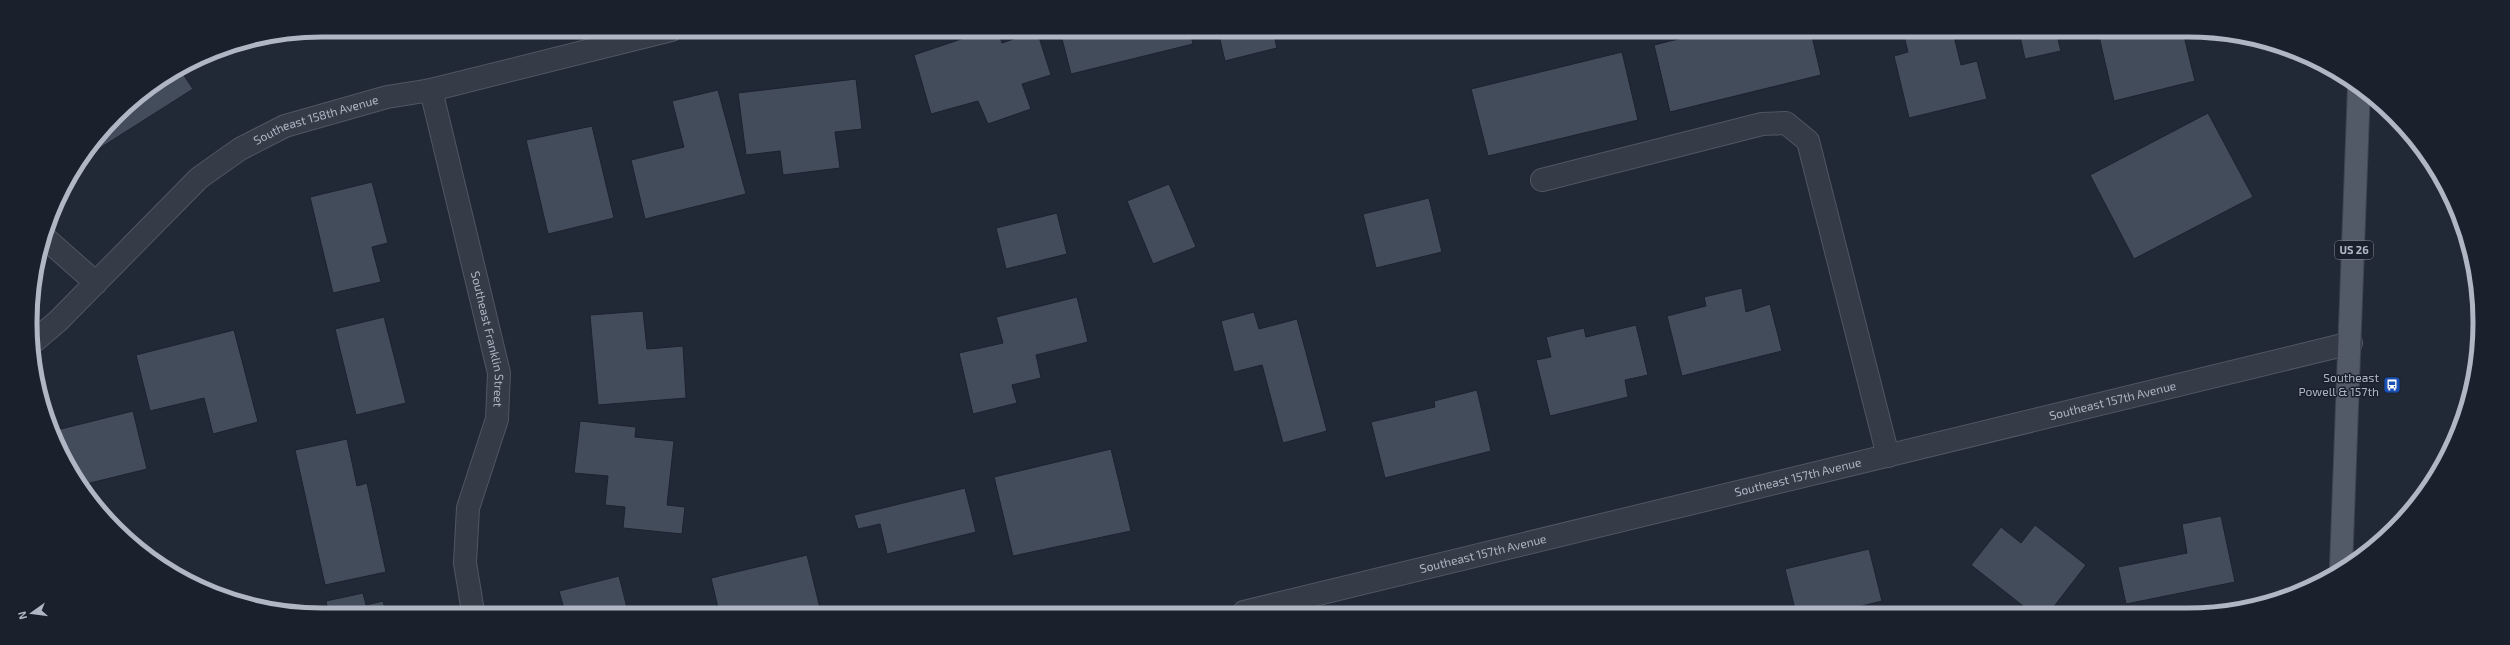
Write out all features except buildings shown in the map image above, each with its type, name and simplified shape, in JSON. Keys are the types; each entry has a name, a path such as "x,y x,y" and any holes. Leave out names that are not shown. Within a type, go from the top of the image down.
{"main road":[{"name":"US 26","path":"2341,563 2351,343 2359,94"}],"street":[{"name":"Southeast 158th Avenue","path":"38,338 58,321 199,178 240,149 285,126 387,97 431,90 643,37"},
{"name":"Southeast Franklin Street","path":"431,90 499,373 497,419 468,508 465,563 472,608"},
{"path":"1542,180 1762,124 1786,123 1808,141 1888,456"},
{"path":"49,241 96,283"},
{"name":"Southeast 157th Avenue","path":"1261,608 2351,343"}],"place":[{"name":"Southeast Powell & 157th","path":"2392,385"}]}
